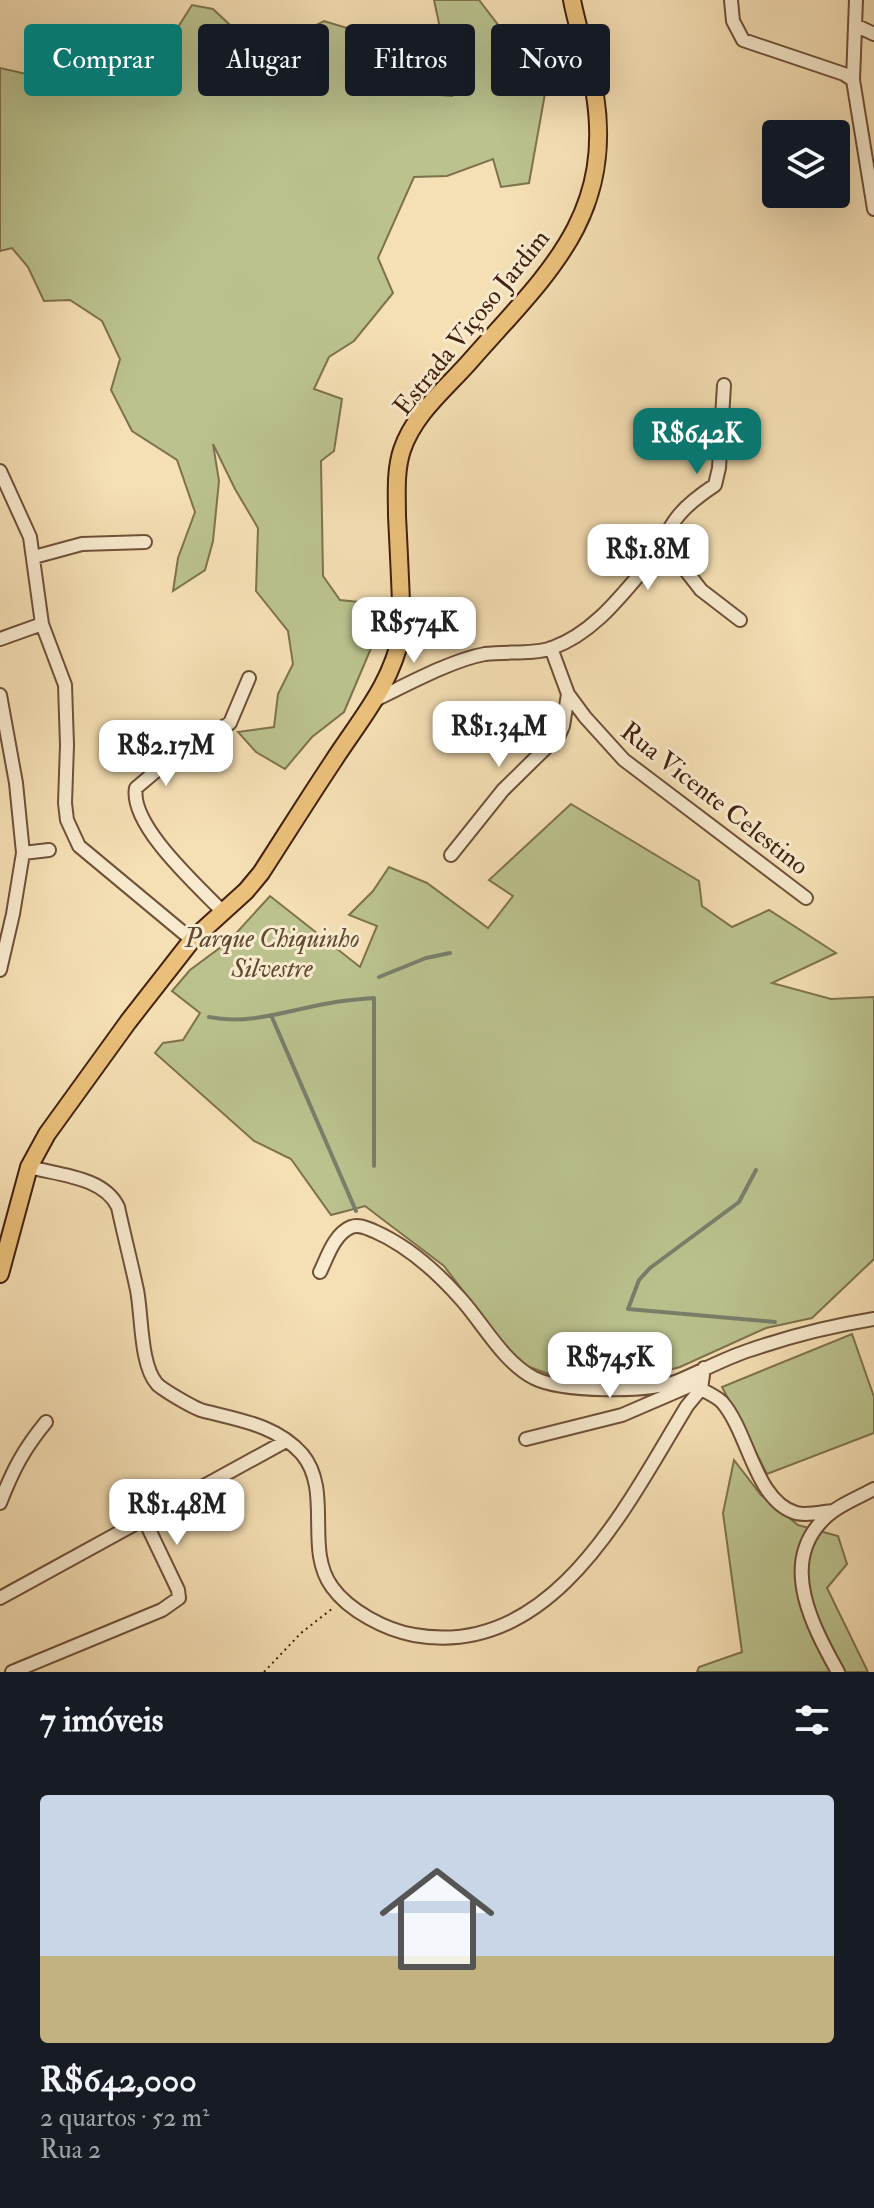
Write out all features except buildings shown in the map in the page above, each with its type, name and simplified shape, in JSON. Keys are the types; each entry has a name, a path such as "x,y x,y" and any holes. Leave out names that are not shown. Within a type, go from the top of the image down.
{"main road":[{"name":"Estrada Viçoso Jardim","path":"0,1274 29,1167 66,1106 192,940 261,873 377,699 398,650 402,632 397,499 402,449 425,409 471,361 560,254 582,218 592,194 598,155 595,95 572,0"}],"street":[{"path":"731,0 736,29 749,43 844,74 853,80"},
{"path":"856,0 853,80 874,209"},
{"path":"855,25 874,34"},
{"path":"861,119 874,124"},
{"path":"377,699 417,679 482,654 551,648 592,624 656,555 668,529 686,505 715,485 719,468 724,385"},
{"path":"0,471 30,537 42,624 65,685 65,803 72,834 79,846 192,940"},
{"path":"34,557 82,544 145,542"},
{"path":"656,555 670,555 677,559 701,590 740,620"},
{"path":"0,639 42,624"},
{"name":"Rua Vicente Celestino","path":"551,648 568,694 624,760 806,898"},
{"path":"223,912 155,837 139,812 134,796 136,788 174,756 230,723 249,678"},
{"path":"451,855 503,790 559,735 568,694"},
{"path":"0,695 16,783 23,853 0,970"},
{"path":"23,853 49,850"},
{"path":"29,1167 98,1185 113,1197 137,1292 144,1352 156,1384 201,1411 242,1419 299,1451 311,1465 316,1484 323,1568 330,1585 343,1600 402,1633 440,1639 484,1632 529,1610 572,1577 598,1547 702,1379"},
{"path":"320,1272 343,1233 351,1227 362,1226 392,1239 436,1274 460,1297 506,1355 533,1377 559,1386 596,1389 637,1388 702,1379"},
{"path":"526,1439 622,1415 804,1332 874,1319"},
{"path":"702,1379 731,1415 765,1486 784,1508 800,1514 833,1511"},
{"path":"0,1503 9,1476 24,1449 46,1422"},
{"path":"0,1598 286,1441"},
{"path":"838,1672 812,1617 800,1573 801,1557 821,1521 874,1489"},
{"path":"12,1672 162,1610 179,1598 144,1519"}],"path":[{"path":"264,1672 301,1633 343,1600"}],"green space":[{"path":"434,0 479,0 497,24 491,24 491,96 545,96 529,183 501,187 493,159 447,176 414,177 378,258 393,293 354,341 329,357 314,389 342,399 334,451 321,461 323,576 340,600 378,604 372,646 344,712 312,737 285,769 256,752 238,732 274,727 278,694 293,664 288,631 256,591 258,528 213,444 219,481 213,541 205,570 173,591 178,558 195,512 177,460 132,431 111,390 120,359 102,321 70,300 44,301 28,267 12,248 0,251 0,68 24,73 24,96 182,96 180,24 192,5 213,9 229,24 198,24 198,96 329,96 329,24 318,24 324,21 345,27 345,96 475,96 475,24 439,24"},
{"name":"Parque Chiquinho Silvestre","path":"571,804 699,881 702,906 732,927 769,910 836,953 772,983 831,999 874,997 874,1259 812,1318 766,1328 680,1367 621,1383 563,1379 518,1363 444,1266 365,1206 331,1215 291,1159 254,1141 155,1053 163,1043 183,1040 200,1013 172,991 190,970 229,941 270,896 360,967 377,926 349,915 373,891 389,867 427,883 488,928 513,896 489,880"},
{"path":"852,1334 874,1397 874,1433 767,1474 722,1387"},
{"path":"734,1460 761,1495 798,1525 838,1536 847,1564 827,1588 868,1672 697,1672 699,1667 742,1652 723,1513"}],"waterway":[{"path":"379,977 426,958 450,953"},
{"path":"209,1017 257,1018 336,1002 374,998 374,1166"},
{"path":"271,1015 356,1211"},
{"path":"756,1170 739,1202 650,1268 639,1280 628,1309 775,1322"}]}
